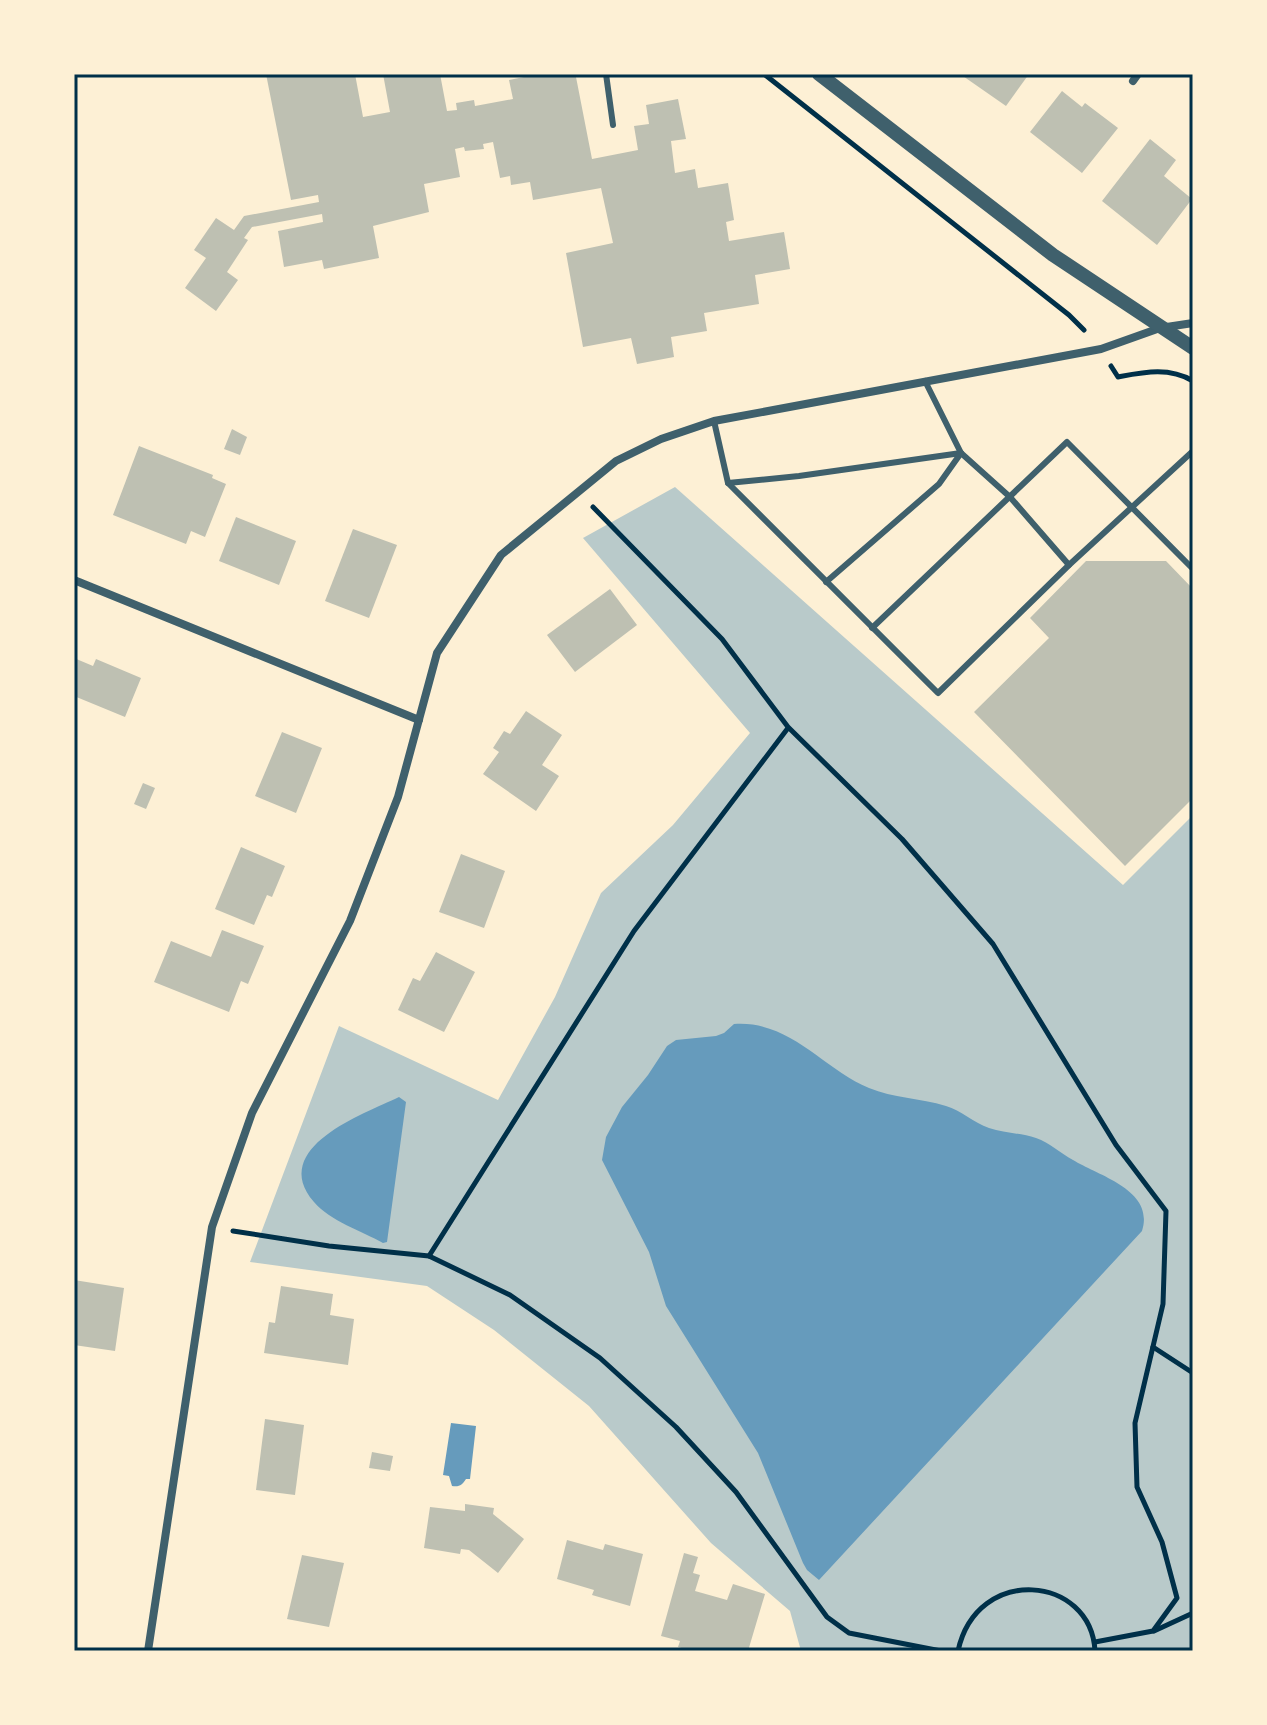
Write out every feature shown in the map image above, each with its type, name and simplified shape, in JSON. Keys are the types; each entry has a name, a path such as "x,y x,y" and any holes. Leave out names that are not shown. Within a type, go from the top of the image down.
{"street":[{"path":"819,74 1053,255 1193,348"},
{"path":"148,1651 212,1227 252,1113 350,921 398,797 437,653 501,555 616,461 661,439 714,421 1101,349 1160,328 1193,323"},
{"path":"74,580 419,720"}],"lane":[{"path":"606,74 613,125"},
{"path":"925,381 961,453 1010,497 1069,565"},
{"path":"714,421 728,483 938,693 1069,565 1193,451"},
{"path":"872,628 1067,442 1193,569"},
{"path":"728,483 961,453"},
{"path":"826,582 939,484 961,453"}],"path":[{"path":"764,74 1069,315 1101,349 1118,377 1152,371 1179,373 1193,381"},
{"path":"578,492 722,639 788,727 902,839 993,944 1116,1145 1166,1211 1163,1304 1135,1423 1137,1487 1162,1542 1177,1598 1153,1631"},
{"path":"429,1256 634,931 788,727"},
{"path":"212,1227 329,1246 429,1256 510,1295 600,1358 676,1427 736,1492 827,1617 849,1633 941,1651"},
{"path":"1153,1347 1193,1373"},
{"path":"958,1651 962,1633 973,1614 990,1600 1010,1590 1032,1589 1054,1594 1073,1606 1087,1623 1095,1642 1095,1651"},
{"path":"1095,1642 1153,1631 1193,1613"}],"shaded area":[{"path":"675,487 1123,885 1193,815 1193,1651 801,1651 790,1611 711,1543 589,1406 494,1330 427,1286 250,1262 339,1026 498,1100 555,997 601,893 673,825 750,733 583,538"}],"water":[{"path":"734,1024 754,1025 789,1037 869,1088 946,1106 989,1128 1041,1140 1122,1186 1133,1195 1144,1217 1142,1231 819,1580 803,1563 758,1453 666,1306 649,1252 602,1160 606,1137 622,1107 667,1046 676,1040 716,1036"},
{"path":"399,1097 406,1102 387,1242 383,1243 321,1209 303,1183 303,1165 311,1150 344,1123"},
{"path":"451,1423 476,1426 470,1479 457,1486 452,1486 449,1476 443,1475"}],"building":[{"path":"266,74 355,74 363,117 390,112 383,74 440,74 447,111 457,110 456,103 474,100 475,106 513,99 509,80 539,74 581,74 576,77 592,159 638,150 634,126 649,124 646,105 678,99 686,139 671,141 675,173 695,169 698,188 728,183 734,220 726,222 729,241 784,232 790,269 755,275 759,304 704,313 707,331 671,337 674,357 637,364 631,338 583,347 566,253 613,243 601,188 533,200 530,182 511,185 510,176 500,178 493,142 483,144 484,149 455,149 460,177 424,184 429,212 373,226 379,258 324,269 322,260 284,267 278,231 323,222 322,214 252,227 244,238 248,240 227,272 238,280 216,311 185,288 206,258 194,250 216,218 234,230 244,216 319,202 318,195 291,200"},
{"path":"960,74 1029,74 1006,106"},
{"path":"1062,91 1082,107 1085,103 1118,128 1082,173 1030,132"},
{"path":"1150,139 1176,160 1164,176 1192,199 1157,245 1102,201"},
{"path":"232,429 247,437 240,455 224,449"},
{"path":"139,446 213,475 212,478 226,484 205,537 191,531 186,544 113,515"},
{"path":"236,517 296,541 279,585 219,561"},
{"path":"353,529 397,545 369,618 325,601"},
{"path":"1086,561 1166,561 1193,589 1193,798 1125,866 974,712 1049,638 1030,618"},
{"path":"610,589 637,625 575,672 547,635"},
{"path":"74,658 93,666 96,659 141,678 125,717 74,696"},
{"path":"526,711 562,735 542,765 559,776 536,811 483,774 499,752 493,748 504,731 510,734"},
{"path":"282,732 322,748 296,813 255,796"},
{"path":"143,783 155,788 146,809 134,804"},
{"path":"241,847 285,866 272,897 267,895 254,925 215,909"},
{"path":"461,854 505,871 484,928 439,912"},
{"path":"222,930 264,946 248,984 241,981 229,1012 154,982 171,941 211,957"},
{"path":"436,952 475,972 444,1032 398,1010 413,978 420,981"},
{"path":"74,1280 124,1288 115,1351 74,1345"},
{"path":"281,1286 333,1294 330,1315 354,1319 348,1365 264,1353 269,1322 275,1323"},
{"path":"265,1419 304,1425 295,1495 256,1490"},
{"path":"372,1452 393,1456 390,1471 369,1468"},
{"path":"465,1504 494,1508 493,1514 524,1539 498,1573 469,1550 461,1549 460,1554 424,1548 430,1507 465,1511"},
{"path":"567,1540 603,1550 605,1544 643,1554 630,1606 592,1595 594,1590 557,1579"},
{"path":"684,1553 698,1557 693,1573 700,1575 695,1591 727,1600 733,1584 765,1594 748,1651 692,1651 678,1647 680,1641 661,1636"},
{"path":"302,1555 344,1563 329,1627 287,1619"}]}
